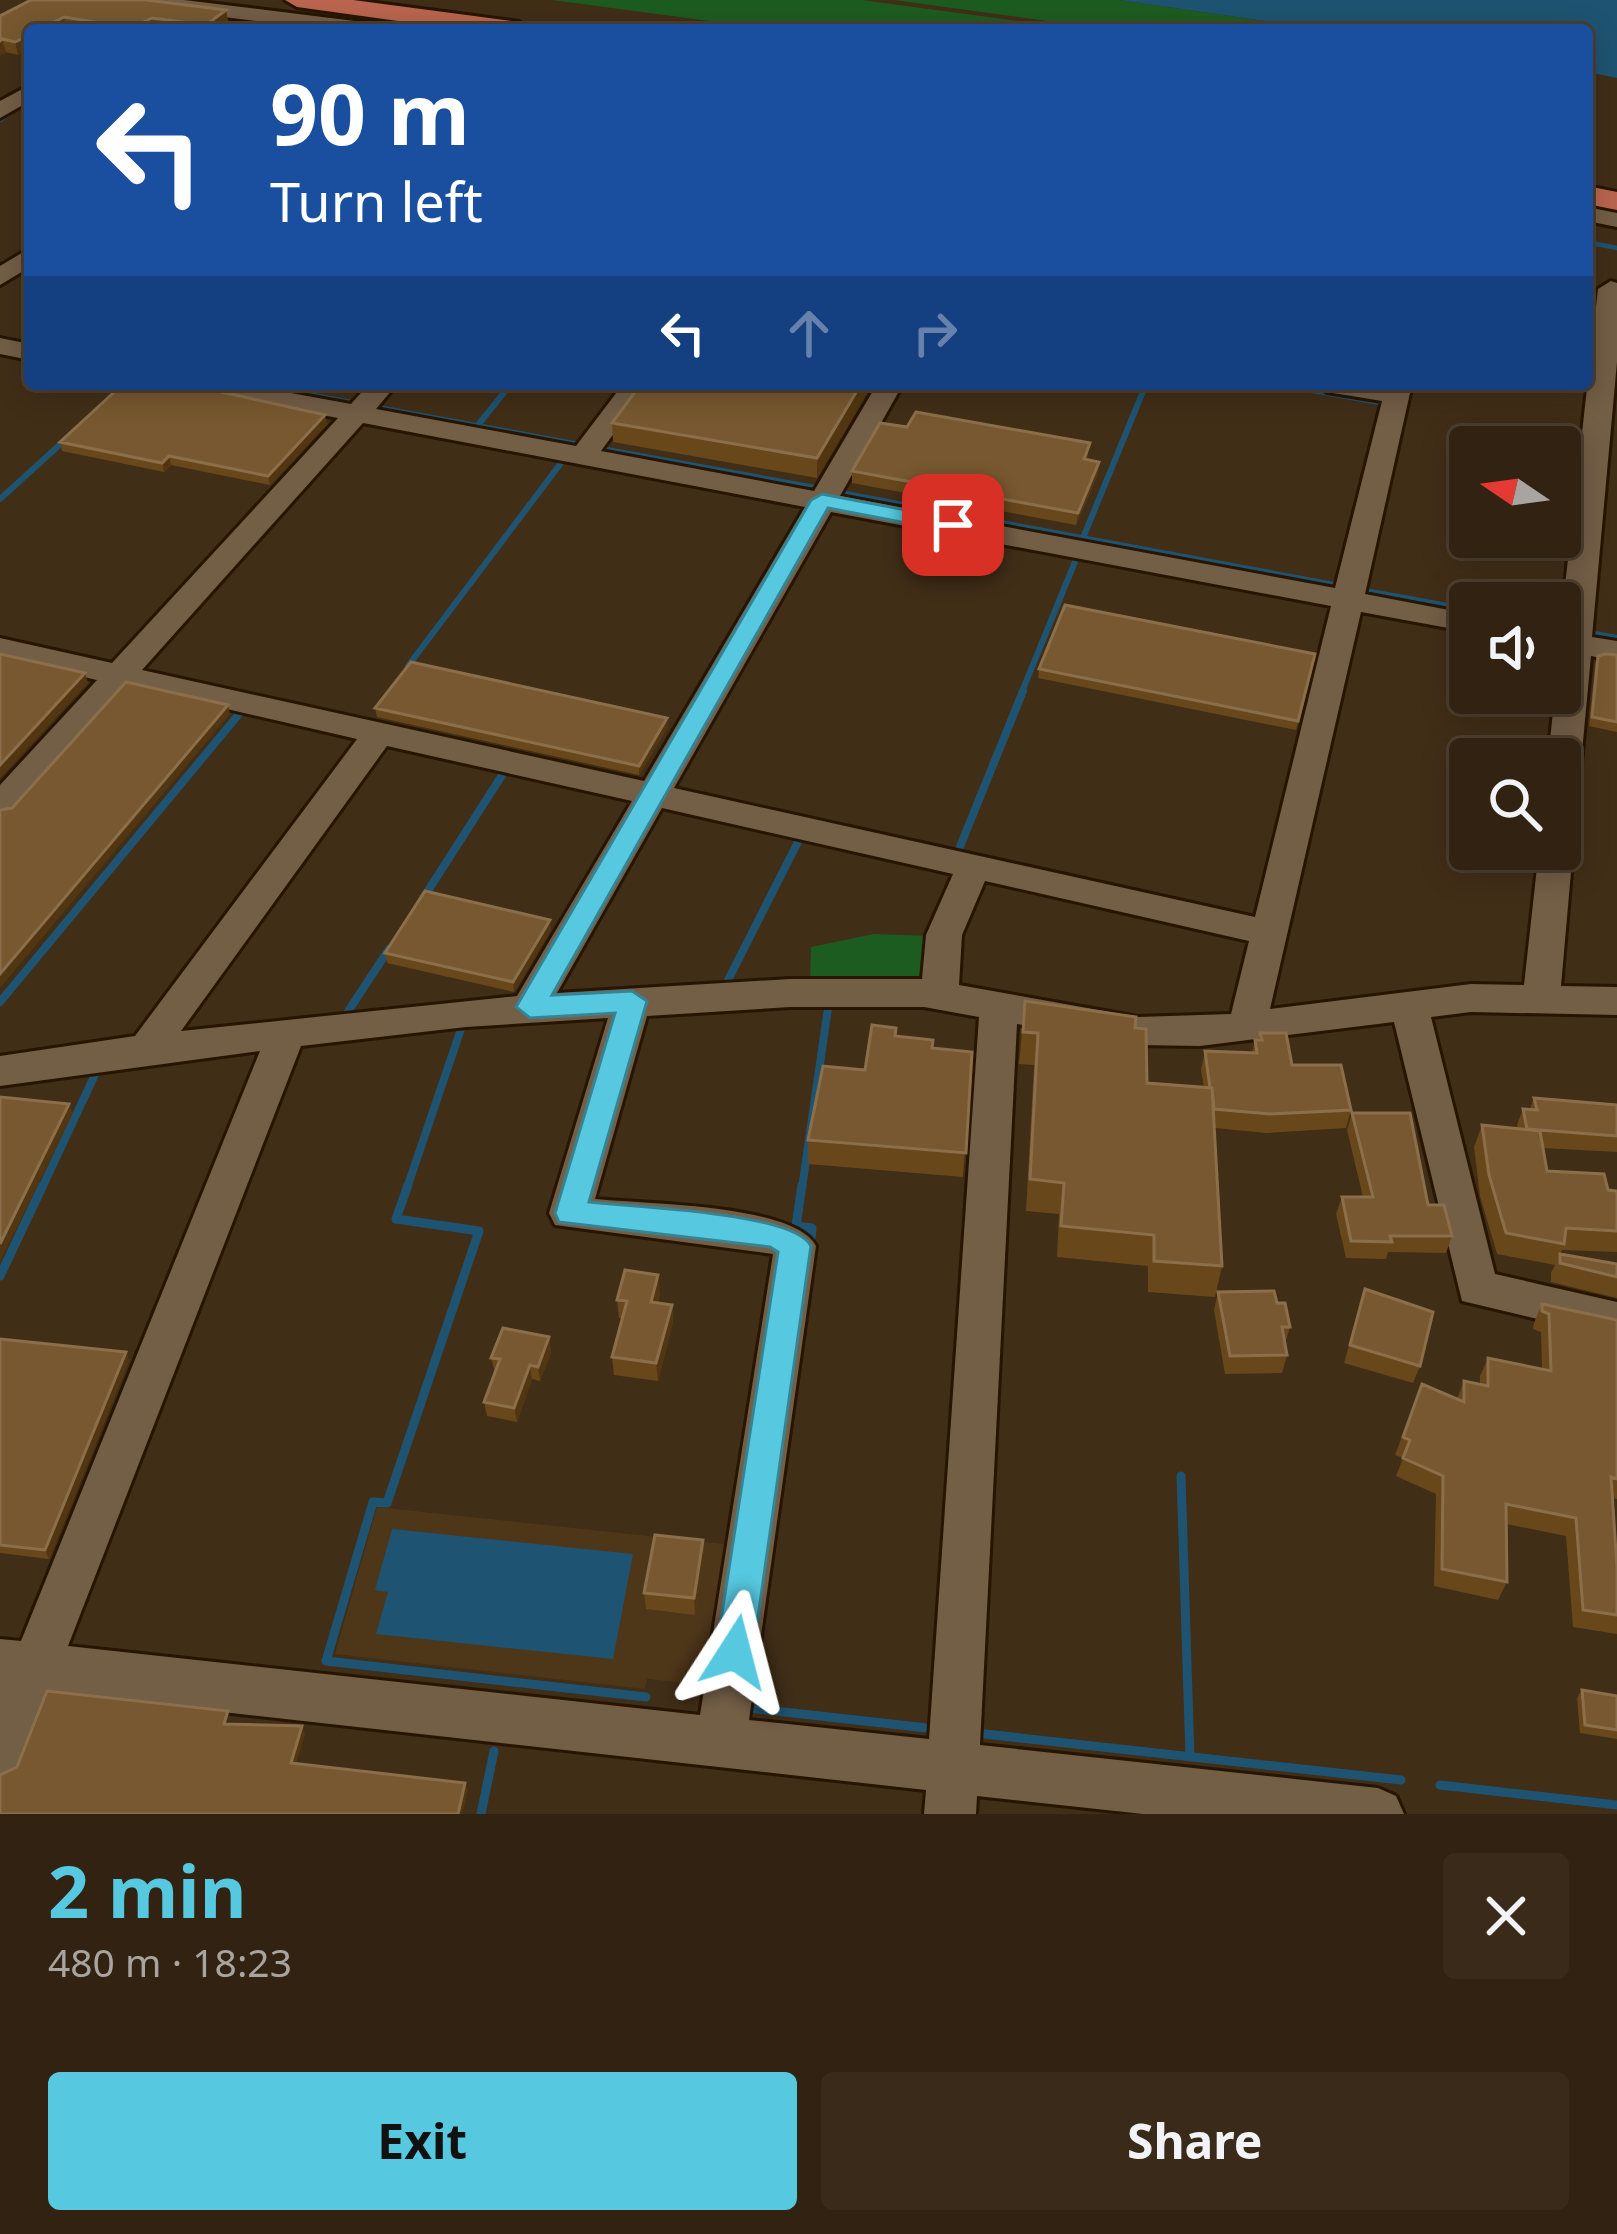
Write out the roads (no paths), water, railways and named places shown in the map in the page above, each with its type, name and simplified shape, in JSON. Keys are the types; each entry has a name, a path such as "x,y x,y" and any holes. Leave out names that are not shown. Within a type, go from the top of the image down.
{"main road":[{"path":"297,0 475,24"}],"street":[{"path":"134,0 300,24"},
{"path":"0,278 24,260"},
{"path":"1578,582 1605,288"},
{"path":"231,390 587,450 822,500 1350,592 1449,618"},
{"path":"0,806 378,390"},
{"path":"587,450 633,390"},
{"path":"530,1007 886,390"},
{"path":"1247,1027 1397,390"},
{"path":"1581,639 1617,651"},
{"path":"0,647 1270,933"},
{"path":"147,1049 379,733"},
{"path":"939,996 944,935 974,866"},
{"path":"1541,998 1554,870"},
{"path":"0,1071 286,1032 530,1007 790,993 939,996 1138,1031 1247,1027 1471,998 1617,1002"},
{"path":"632,1001 570,1213 776,1235 795,1246 721,1742"},
{"path":"1408,1005 1477,1288 1617,1320"},
{"path":"952,1790 999,1006"},
{"path":"0,1755 17,1665 286,1032"},
{"path":"17,1665 721,1742 952,1790 1378,1814"}],"water":[{"path":"1119,0 1617,0 1617,78 1593,73 1593,24 1285,24"},
{"path":"392,1529 633,1554 613,1659 376,1634 388,1592 375,1590"}],"waterway":[{"path":"0,120 24,103"},
{"path":"1593,243 1617,248"},
{"path":"0,338 24,343"},
{"path":"282,390 358,404"},
{"path":"478,425 506,390"},
{"path":"1083,538 1144,390"},
{"path":"1311,390 1379,402"},
{"path":"373,407 821,489"},
{"path":"0,499 65,440"},
{"path":"408,666 564,459"},
{"path":"840,493 1345,587"},
{"path":"1021,694 1077,557"},
{"path":"1360,590 1449,606"},
{"path":"1585,632 1617,638"},
{"path":"957,854 1023,691"},
{"path":"0,1002 244,708"},
{"path":"424,897 508,766"},
{"path":"725,986 802,834"},
{"path":"347,1013 389,949"},
{"path":"802,1188 828,1008"},
{"path":"407,1188 462,1026"},
{"path":"42,1188 98,1068"},
{"path":"0,1276 43,1185"},
{"path":"408,1185 396,1219 479,1231 387,1503 373,1502 326,1661 646,1697"},
{"path":"802,1185 796,1226 812,1228 810,1248"},
{"path":"1181,1476 1190,1757"},
{"path":"751,1708 759,1649"},
{"path":"749,1708 936,1729"},
{"path":"976,1733 1190,1757"},
{"path":"481,1814 494,1751"},
{"path":"1190,1757 1401,1780"},
{"path":"1440,1785 1617,1805"}]}
